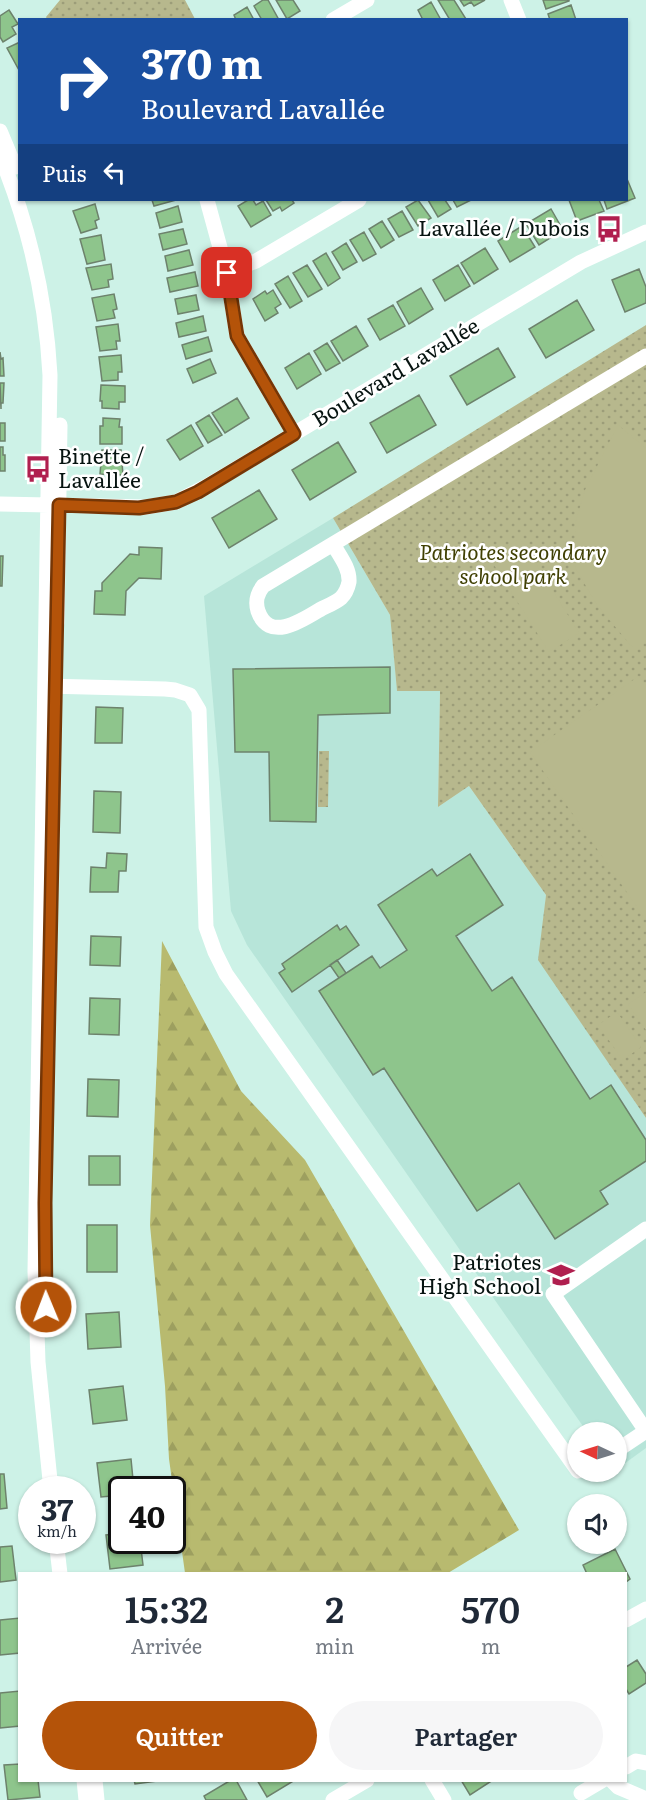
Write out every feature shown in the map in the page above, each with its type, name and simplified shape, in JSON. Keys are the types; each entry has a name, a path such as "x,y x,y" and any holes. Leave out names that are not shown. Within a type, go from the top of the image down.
{"street":[{"path":"336,18 367,0"},
{"path":"512,0 518,18"},
{"path":"0,131 18,173"},
{"path":"0,155 28,237 44,315 50,375 54,505"},
{"path":"27,201 45,263 57,339 60,398 54,505 35,1271 40,1385 50,1476"},
{"path":"207,201 227,273 237,336 294,434"},
{"path":"227,273 256,261 357,201"},
{"name":"Boulevard Lavallée","path":"0,504 139,508 176,502 198,492 580,262 646,232"},
{"path":"333,544 348,572 347,589 341,598 293,626 273,627 264,622 256,603 257,594 263,586 646,356"},
{"path":"50,686 165,689 190,695 199,710 206,927 214,952 226,974 567,1455"},
{"path":"50,686 45,1265 49,1375 60,1476"},
{"path":"627,1444 646,1431 553,1294 646,1229"},
{"path":"58,1554 60,1572"},
{"path":"68,1554 70,1572"},
{"path":"627,1619 646,1609"},
{"path":"627,1766 636,1761 646,1763"},
{"path":"84,1782 86,1800"},
{"path":"95,1782 97,1800"},
{"path":"333,1800 364,1782"},
{"path":"433,1782 444,1800"},
{"path":"581,1793 600,1782"},
{"path":"613,1782 618,1788 646,1799"}],"shaded area":[{"name":"Patriotes High School","path":"333,518 390,615 397,690 440,690 438,807 469,786 546,895 539,960 646,1118 646,1448 627,1462 627,1422 580,1422 247,945 231,911 204,596"}],"green space":[{"path":"60,0 185,0 194,18 46,18"},
{"name":"Patriotes secondary school park","path":"646,325 646,1118 538,960 546,895 469,786 438,807 440,691 397,691 390,615 333,518"},
{"path":"618,425 646,448 646,635 633,648 597,605 576,569 575,524 585,490"},
{"path":"520,538 579,633 549,652 489,557"},
{"path":"639,676 646,686 646,920 530,752"},
{"path":"319,751 329,751 328,807 318,807"},
{"path":"162,941 241,1091 305,1160 519,1530 450,1572 185,1572 182,1554 186,1554 186,1476 171,1476 150,1225"},
{"path":"646,992 646,1030 628,1004"},
{"path":"617,1012 641,1047 623,1060 598,1025"}],"building":[{"path":"263,0 268,0 278,18 261,18 254,6"},
{"path":"276,0 293,0 300,11 286,18"},
{"path":"438,0 454,0 465,18 449,18"},
{"path":"460,0 485,0 474,6 471,2 464,6"},
{"path":"543,0 569,0 569,1 546,9"},
{"path":"431,2 440,18 422,18 418,10"},
{"path":"571,5 575,18 549,18 548,14"},
{"path":"247,7 253,18 235,18 234,15"},
{"path":"9,10 18,24 12,27 16,34 3,42 0,37 0,16"},
{"path":"18,43 18,68 7,48"},
{"path":"628,181 635,198 628,201"},
{"path":"152,201 172,201 154,206"},
{"path":"246,201 254,201 256,205 263,201 271,215 251,227 238,206"},
{"path":"267,201 293,201 294,203 282,211 280,207 273,211"},
{"path":"419,201 431,218 418,226 406,207"},
{"path":"429,201 446,201 451,209 438,217"},
{"path":"454,201 469,201 457,207"},
{"path":"569,201 599,201 604,211 577,221"},
{"path":"604,201 627,201 607,209"},
{"path":"95,204 99,219 95,221 97,228 81,233 73,211"},
{"path":"178,206 182,222 160,228 156,213"},
{"path":"551,209 563,230 539,245 526,224"},
{"path":"402,211 413,230 399,237 388,219"},
{"path":"382,221 394,240 381,248 369,229"},
{"path":"522,226 535,247 510,262 498,241"},
{"path":"183,229 187,244 163,250 159,234"},
{"path":"364,232 376,254 363,261 350,240"},
{"path":"101,235 105,260 87,264 80,239"},
{"path":"346,243 357,262 343,270 332,252"},
{"path":"485,248 498,269 474,284 461,263"},
{"path":"189,250 193,265 168,271 165,256"},
{"path":"326,253 340,278 328,286 313,261"},
{"path":"111,264 113,279 108,280 109,287 92,290 86,268"},
{"path":"307,265 322,289 308,297 293,273"},
{"path":"458,265 470,286 445,301 433,280"},
{"path":"639,269 646,287 646,303 625,312 612,280"},
{"path":"195,272 198,286 170,292 167,278"},
{"path":"288,276 302,301 290,308 275,284"},
{"path":"421,288 433,309 409,324 397,302"},
{"path":"273,290 281,304 275,308 278,313 265,321 253,299 265,291 267,294"},
{"path":"114,294 117,309 113,310 115,318 97,321 92,298"},
{"path":"196,295 199,310 178,314 175,299"},
{"path":"577,300 594,330 546,358 529,329"},
{"path":"393,305 405,326 380,340 368,319"},
{"path":"203,316 206,331 179,337 176,323"},
{"path":"118,324 120,341 116,341 117,349 100,351 96,327"},
{"path":"356,326 368,346 343,361 331,341"},
{"path":"208,337 212,351 186,359 182,345"},
{"path":"327,343 340,363 326,371 314,351"},
{"path":"498,348 515,377 467,405 450,376"},
{"path":"0,352 1,359 3,358 4,376 0,376"},
{"path":"309,353 321,374 297,389 285,368"},
{"path":"121,355 122,372 118,372 118,380 102,381 99,357"},
{"path":"210,359 216,373 193,383 187,369"},
{"path":"0,383 4,383 1,409"},
{"path":"101,385 125,386 125,402 119,402 119,409 102,408"},
{"path":"419,395 436,425 387,453 370,423"},
{"path":"237,398 249,418 225,433 212,413"},
{"path":"209,415 222,435 208,443 196,423"},
{"path":"103,418 120,419 122,444 100,444 100,426 103,426"},
{"path":"0,423 5,423 5,441 0,441"},
{"path":"191,425 203,446 180,460 167,440"},
{"path":"338,442 356,472 310,500 292,470"},
{"path":"0,447 3,447 3,455 5,455 5,471 0,471"},
{"path":"102,450 121,450 123,475 100,474"},
{"path":"259,490 277,519 229,548 212,518"},
{"path":"139,547 162,548 161,579 139,578 126,591 125,615 94,614 95,591 102,591 102,583 130,554 139,555"},
{"path":"0,556 3,556 2,586 0,586"},
{"path":"390,667 390,713 318,715 316,822 270,821 269,752 235,752 233,669"},
{"path":"96,707 123,708 122,743 95,743"},
{"path":"94,791 121,792 120,833 93,832"},
{"path":"107,853 127,854 126,871 119,871 118,892 90,892 91,867 106,868"},
{"path":"470,854 503,905 456,936 492,991 512,977 590,1099 611,1085 646,1140 646,1161 600,1191 608,1204 555,1239 519,1183 477,1211 384,1068 373,1075 319,991 372,956 380,968 407,950 378,905 432,869 437,876"},
{"path":"337,925 340,930 346,926 359,945 292,992 279,973 285,969 282,964"},
{"path":"91,936 121,937 120,966 90,965"},
{"path":"337,960 346,973 339,978 330,965"},
{"path":"90,998 120,999 119,1035 89,1034"},
{"path":"88,1079 119,1080 118,1117 87,1116"},
{"path":"89,1156 120,1156 120,1185 89,1185"},
{"path":"87,1225 117,1225 117,1272 87,1272"},
{"path":"119,1312 121,1347 88,1349 86,1314"},
{"path":"123,1386 127,1420 93,1424 89,1390"},
{"path":"131,1459 133,1476 108,1476 108,1496 101,1497 97,1463"},
{"path":"0,1474 4,1474 7,1508 0,1509"},
{"path":"12,1546 16,1580 0,1582 0,1547"},
{"path":"108,1554 142,1554 143,1565 110,1569"},
{"path":"605,1554 618,1554 626,1572 586,1572 583,1565"},
{"path":"18,1618 18,1653 0,1655 0,1620"},
{"path":"637,1660 646,1674 646,1683 629,1694 627,1691 627,1666"},
{"path":"18,1691 18,1726 0,1728 0,1693"},
{"path":"18,1764 18,1782 38,1782 40,1797 8,1800 4,1765"},
{"path":"228,1782 237,1782 247,1800 206,1800 204,1796"},
{"path":"258,1782 292,1782 267,1797"},
{"path":"462,1782 490,1782 470,1795"}],"place":[{"name":"Lavallée / Dubois","path":"609,229"},
{"name":"Binette / Lavallée","path":"38,469"},
{"name":"Patriotes High School","path":"561,1275"}],"route":[{"path":"46,1307 45,1203 59,505 139,508 176,502 198,492 294,434 237,336 227,273"}]}
